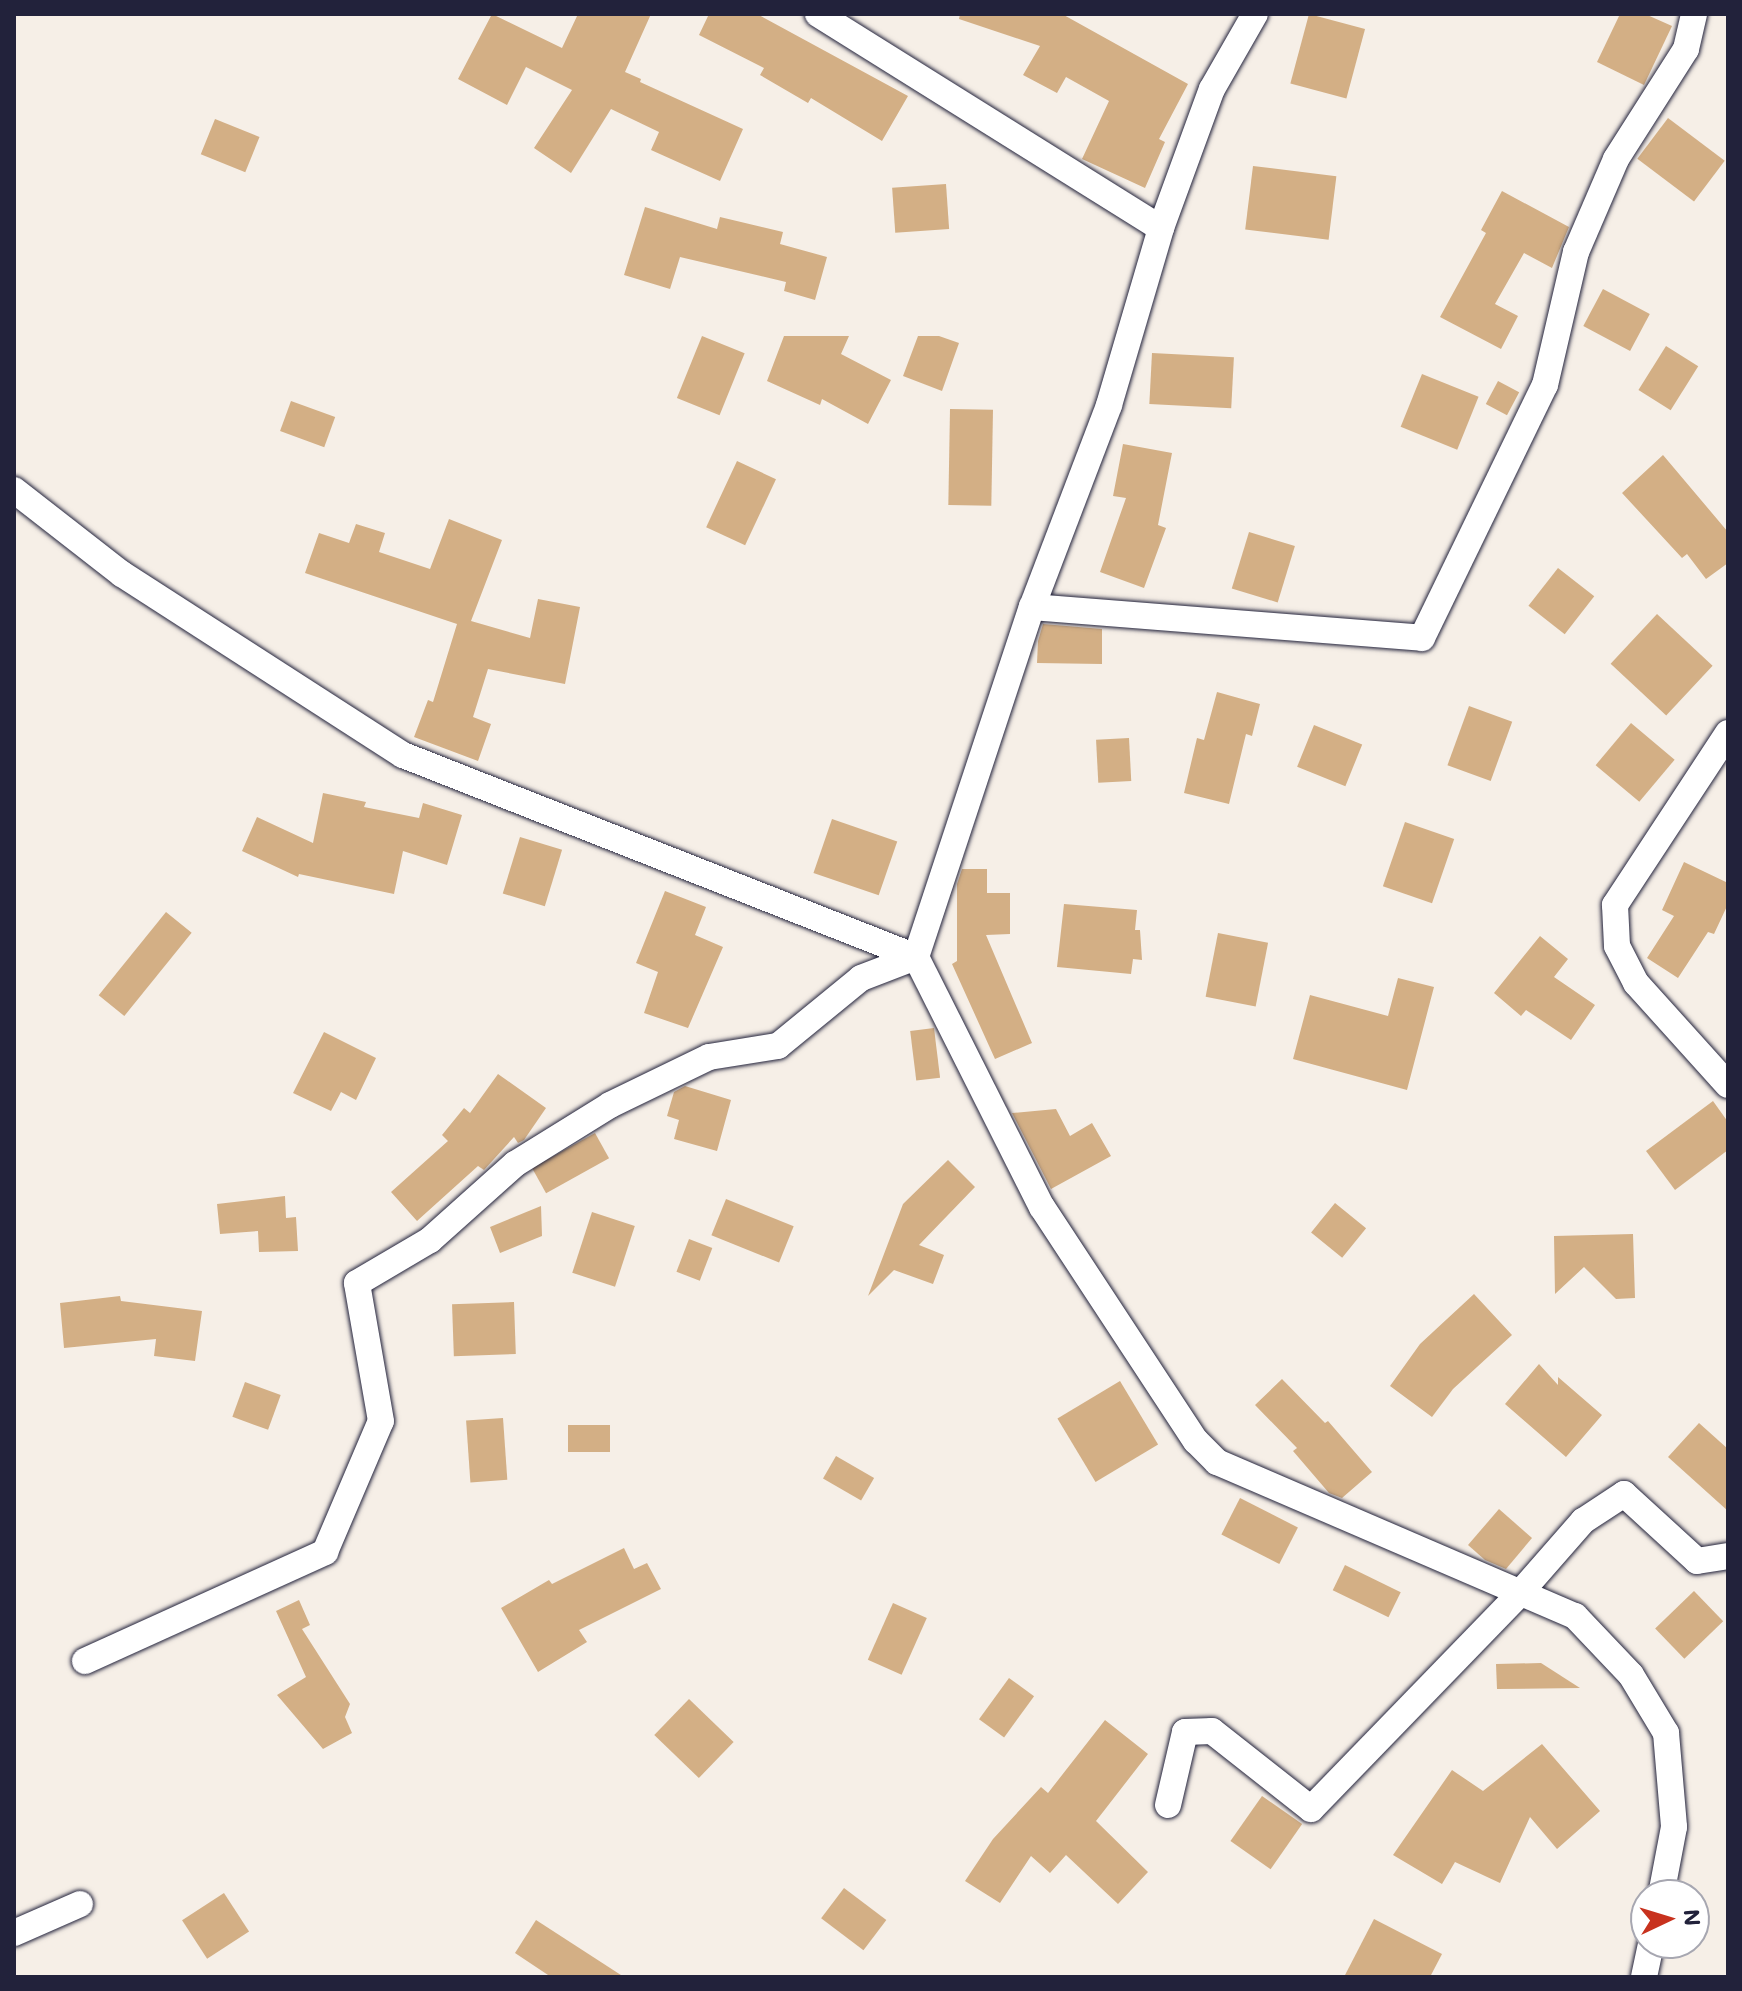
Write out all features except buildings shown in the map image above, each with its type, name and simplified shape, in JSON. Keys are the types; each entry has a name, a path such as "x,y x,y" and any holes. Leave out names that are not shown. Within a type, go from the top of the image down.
{"street":[{"path":"818,14 1161,228"},
{"path":"916,957 1032,607 1109,405 1161,228 1212,89 1255,14"},
{"path":"1032,607 1422,638 1545,385 1576,252 1610,172 1686,49 1694,14"},
{"path":"14,490 122,574 403,755 916,957 1042,1207 1196,1441 1217,1462 1575,1616 1631,1675 1666,1733 1674,1827 1664,1879"},
{"path":"1728,733 1615,905 1617,946 1636,983 1728,1085"},
{"path":"85,1661 325,1552 381,1421 357,1283 430,1240 515,1164 610,1105 709,1057 778,1046 861,978 916,957"},
{"path":"1168,1805 1185,1732 1212,1731 1311,1809 1520,1593 1583,1521 1624,1494 1697,1561 1728,1556"},
{"path":"14,1933 80,1904"}]}
